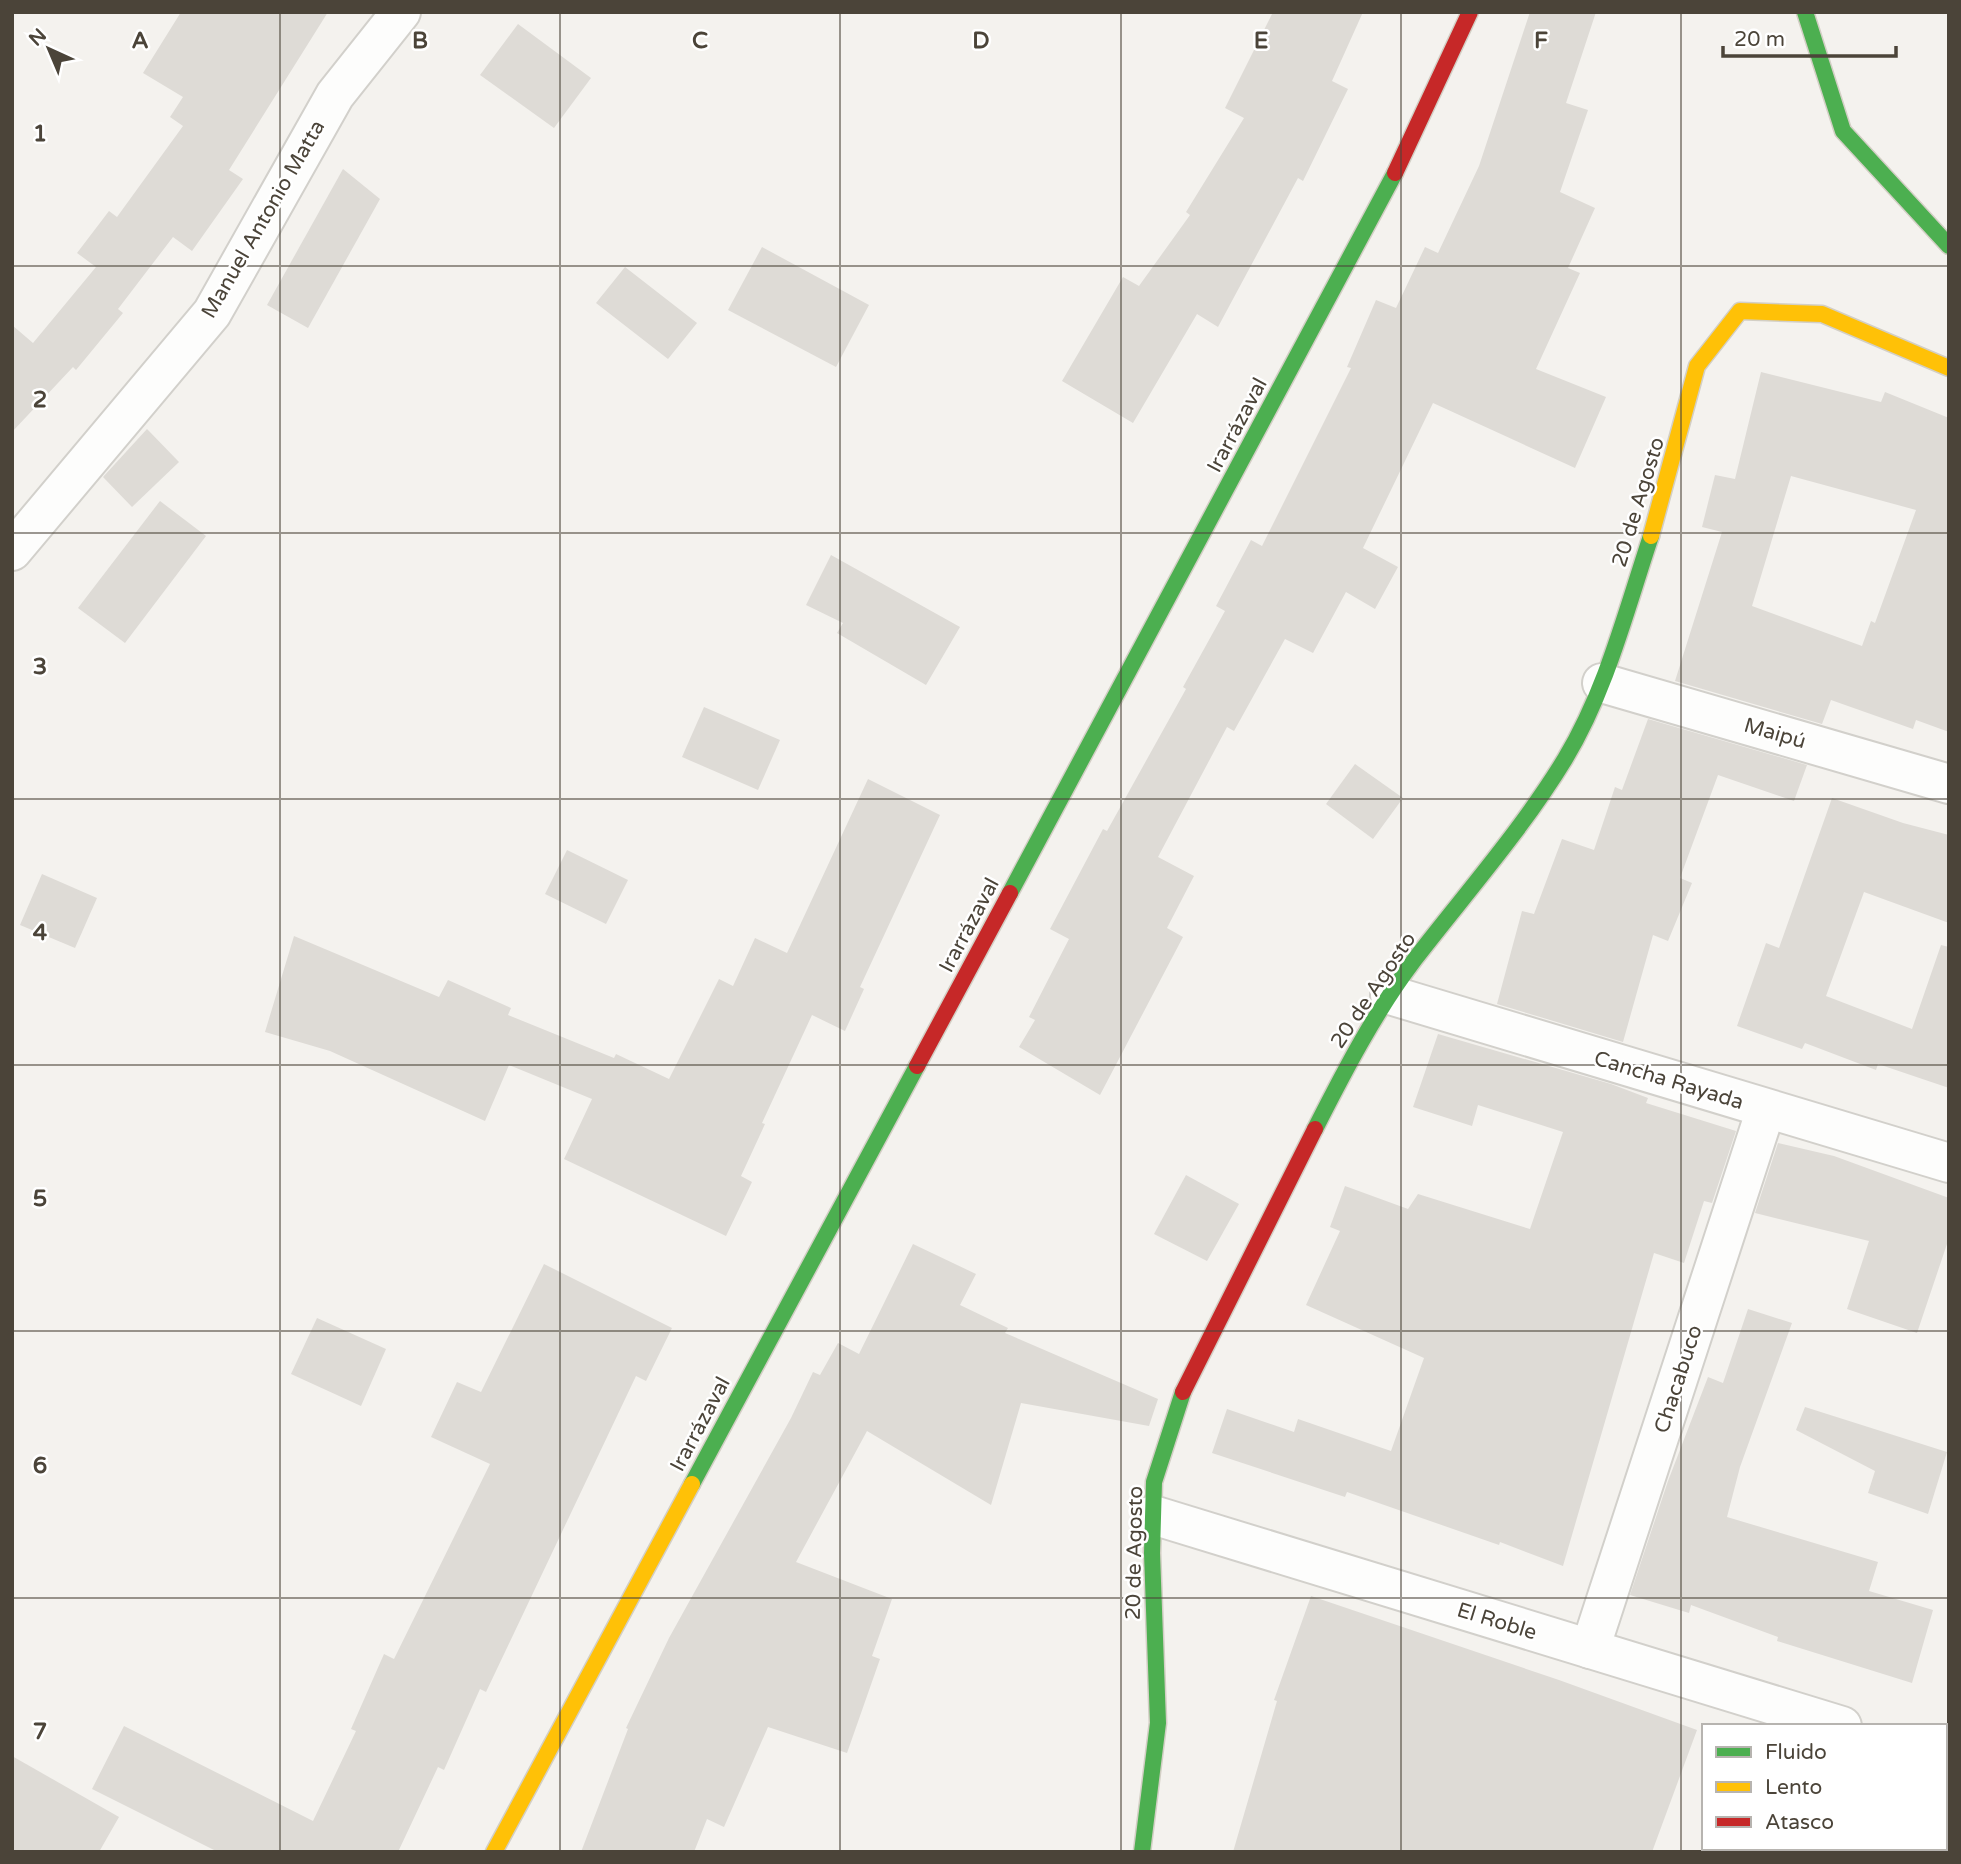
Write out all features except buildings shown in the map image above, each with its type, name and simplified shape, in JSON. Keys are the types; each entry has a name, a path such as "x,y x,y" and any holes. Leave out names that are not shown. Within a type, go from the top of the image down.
{"street":[{"name":"Manuel Antonio Matta","path":"12,551 212,313 335,95 401,12"},
{"name":"Irarrázaval","path":"494,1852 1381,203 1469,12"},
{"path":"1805,12 1843,131 1949,246"},
{"name":"20 de Agosto","path":"1142,1852 1158,1723 1154,1482 1183,1391 1360,1040 1390,995 1541,799 1566,757 1602,683 1662,505 1697,366 1740,311 1822,314 1949,368"},
{"name":"Maipú","path":"1602,683 1949,784"},
{"name":"Cancha Rayada","path":"1390,995 1949,1163"},
{"name":"Chacabuco","path":"1590,1649 1766,1109"},
{"name":"El Roble","path":"1153,1515 1835,1724"}],"traffic: fast":[{"path":"1805,12 1843,131 1949,246"},
{"path":"1010,893 1395,173"},
{"path":"1315,1129 1361,1042 1400,979 1512,837 1565,759 1604,678 1651,536"},
{"path":"692,1484 917,1066"},
{"path":"1142,1852 1158,1723 1152,1553 1154,1482 1183,1392"}],"traffic: slow":[{"path":"1651,536 1697,366 1740,311 1822,314 1949,368"},
{"path":"494,1852 692,1484"},
{"path":"1947,1832 1949,1826"}],"traffic: jam":[{"path":"1395,173 1470,12"},
{"path":"917,1066 1010,893"},
{"path":"1183,1392 1315,1129"}]}
